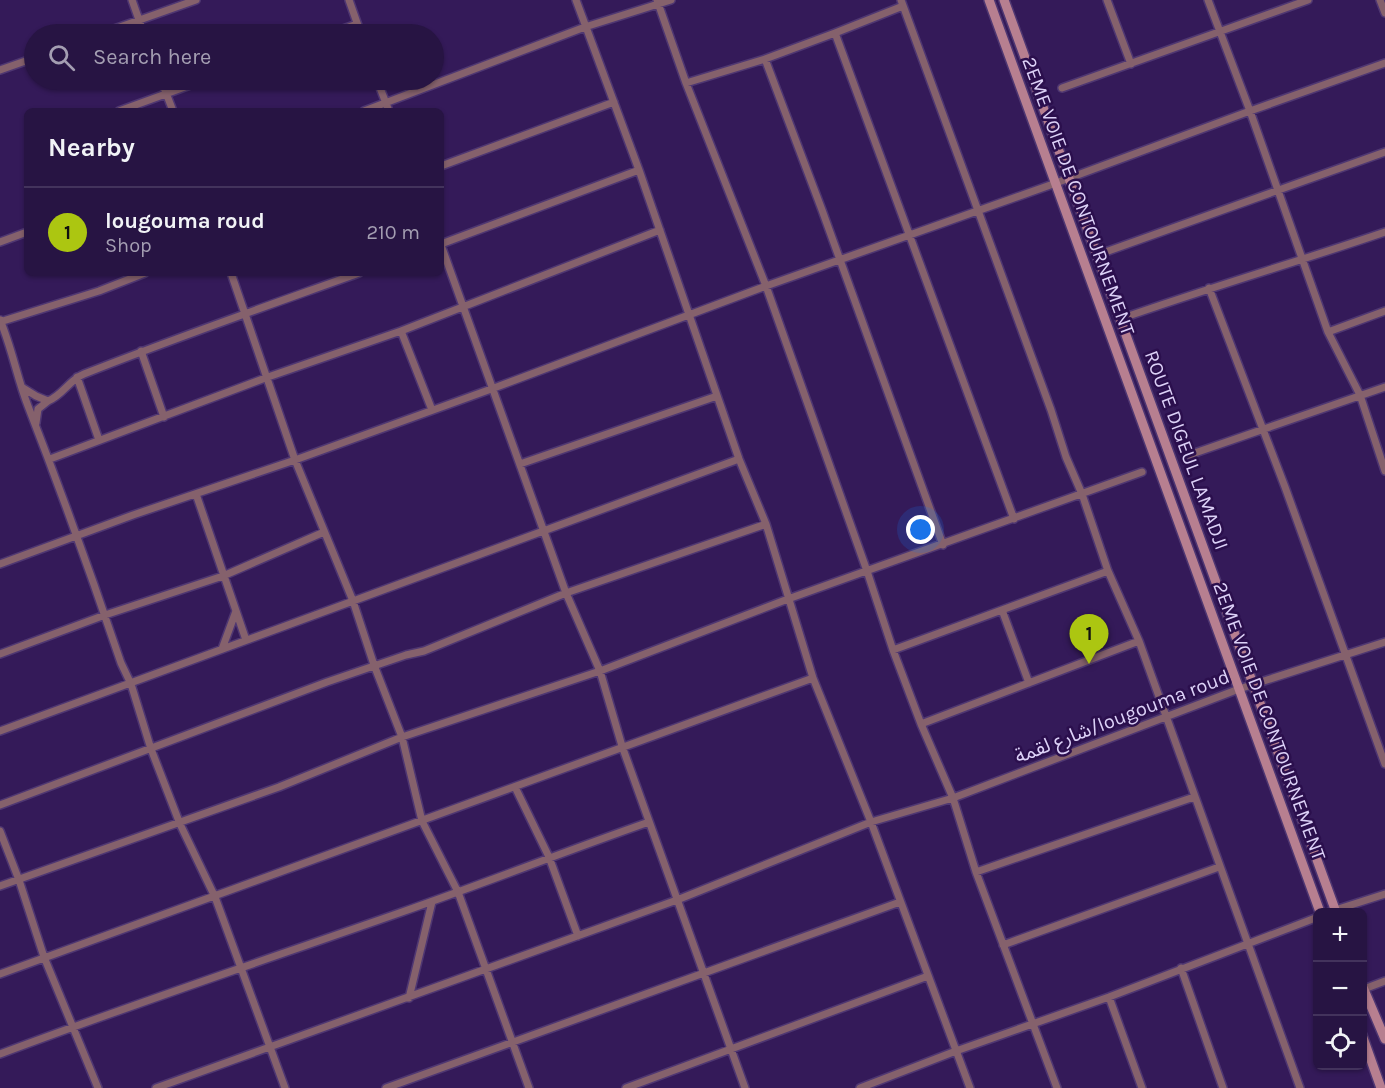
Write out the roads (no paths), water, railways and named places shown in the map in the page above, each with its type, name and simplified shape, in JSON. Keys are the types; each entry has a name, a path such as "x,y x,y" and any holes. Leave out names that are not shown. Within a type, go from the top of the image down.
{"main road":[{"name":"2EME VOIE DE CONTOURNEMENT","path":"989,0 1319,908"},
{"name":"ROUTE DIGEUL LAMADJI","path":"1004,0 1254,685 1333,908"},
{"path":"1367,996 1385,1039"},
{"path":"1367,1049 1381,1088"}],"street":[{"path":"132,0 140,24"},
{"path":"128,24 196,0"},
{"path":"349,0 357,24"},
{"path":"576,0 639,170 739,459 766,524 813,678 871,822 969,1088"},
{"path":"444,81 585,27 658,2 671,0"},
{"path":"1107,0 1131,64"},
{"path":"1208,0 1328,332 1360,395 1385,471"},
{"path":"1062,88 1308,0"},
{"path":"1380,0 1385,13"},
{"path":"658,2 686,83 766,286 893,650 953,798 976,872 1057,1088"},
{"path":"686,83 835,33 902,3 1066,457 1082,494 1108,571 1139,641 1300,1088"},
{"path":"835,33 1014,519"},
{"path":"765,58 943,545"},
{"path":"0,70 24,62"},
{"path":"0,564 295,460 766,286 1385,63"},
{"path":"165,90 172,108"},
{"path":"127,108 175,90"},
{"path":"381,90 388,108"},
{"path":"372,108 420,90"},
{"path":"444,165 614,102"},
{"path":"1097,255 1385,152"},
{"path":"444,244 639,170"},
{"path":"50,459 268,377 401,331 660,230"},
{"path":"1120,319 1385,232"},
{"path":"0,242 24,233"},
{"path":"444,253 566,593 600,671 622,746 745,1088"},
{"path":"137,276 99,291 0,322 130,684 151,749 180,824 215,897 285,1088"},
{"path":"232,276 295,460 353,601 402,738 422,821 458,892 529,1088"},
{"path":"36,423 38,409 48,401 59,397 64,388 77,377 141,351 351,276"},
{"path":"1209,288 1385,764"},
{"path":"1328,332 1385,311"},
{"path":"401,331 432,410"},
{"path":"141,351 164,417"},
{"path":"77,377 99,440"},
{"path":"1189,455 1385,387"},
{"path":"23,388 48,401"},
{"path":"520,464 717,396"},
{"path":"0,731 739,459"},
{"path":"0,886 180,824 402,738 600,671 788,600 1142,472"},
{"path":"196,494 246,640"},
{"path":"0,805 374,665 424,651 566,593 766,524"},
{"path":"0,654 105,615 224,576 324,532"},
{"path":"893,650 1108,571"},
{"path":"1002,610 1029,683"},
{"path":"222,649 236,611"},
{"path":"921,723 1139,641"},
{"name":"شارع لقمة/lougouma roud","path":"156,1088 677,900 871,822 953,798 1239,689 1385,642"},
{"path":"0,974 813,678"},
{"path":"516,786 549,857 578,936"},
{"path":"976,872 1194,797"},
{"path":"0,1054 432,902 649,822"},
{"path":"0,831 44,957 98,1088"},
{"path":"1003,945 1219,867"},
{"path":"1345,908 1385,894"},
{"path":"409,998 432,902"},
{"path":"386,1088 900,902"},
{"path":"860,1088 1108,997 1313,917"},
{"path":"1181,969 1223,1088"},
{"path":"626,1088 928,976"},
{"path":"1367,986 1385,981"},
{"path":"1108,997 1143,1088"}],"place":[{"name":"lougouma roud","path":"1089,664"}]}
